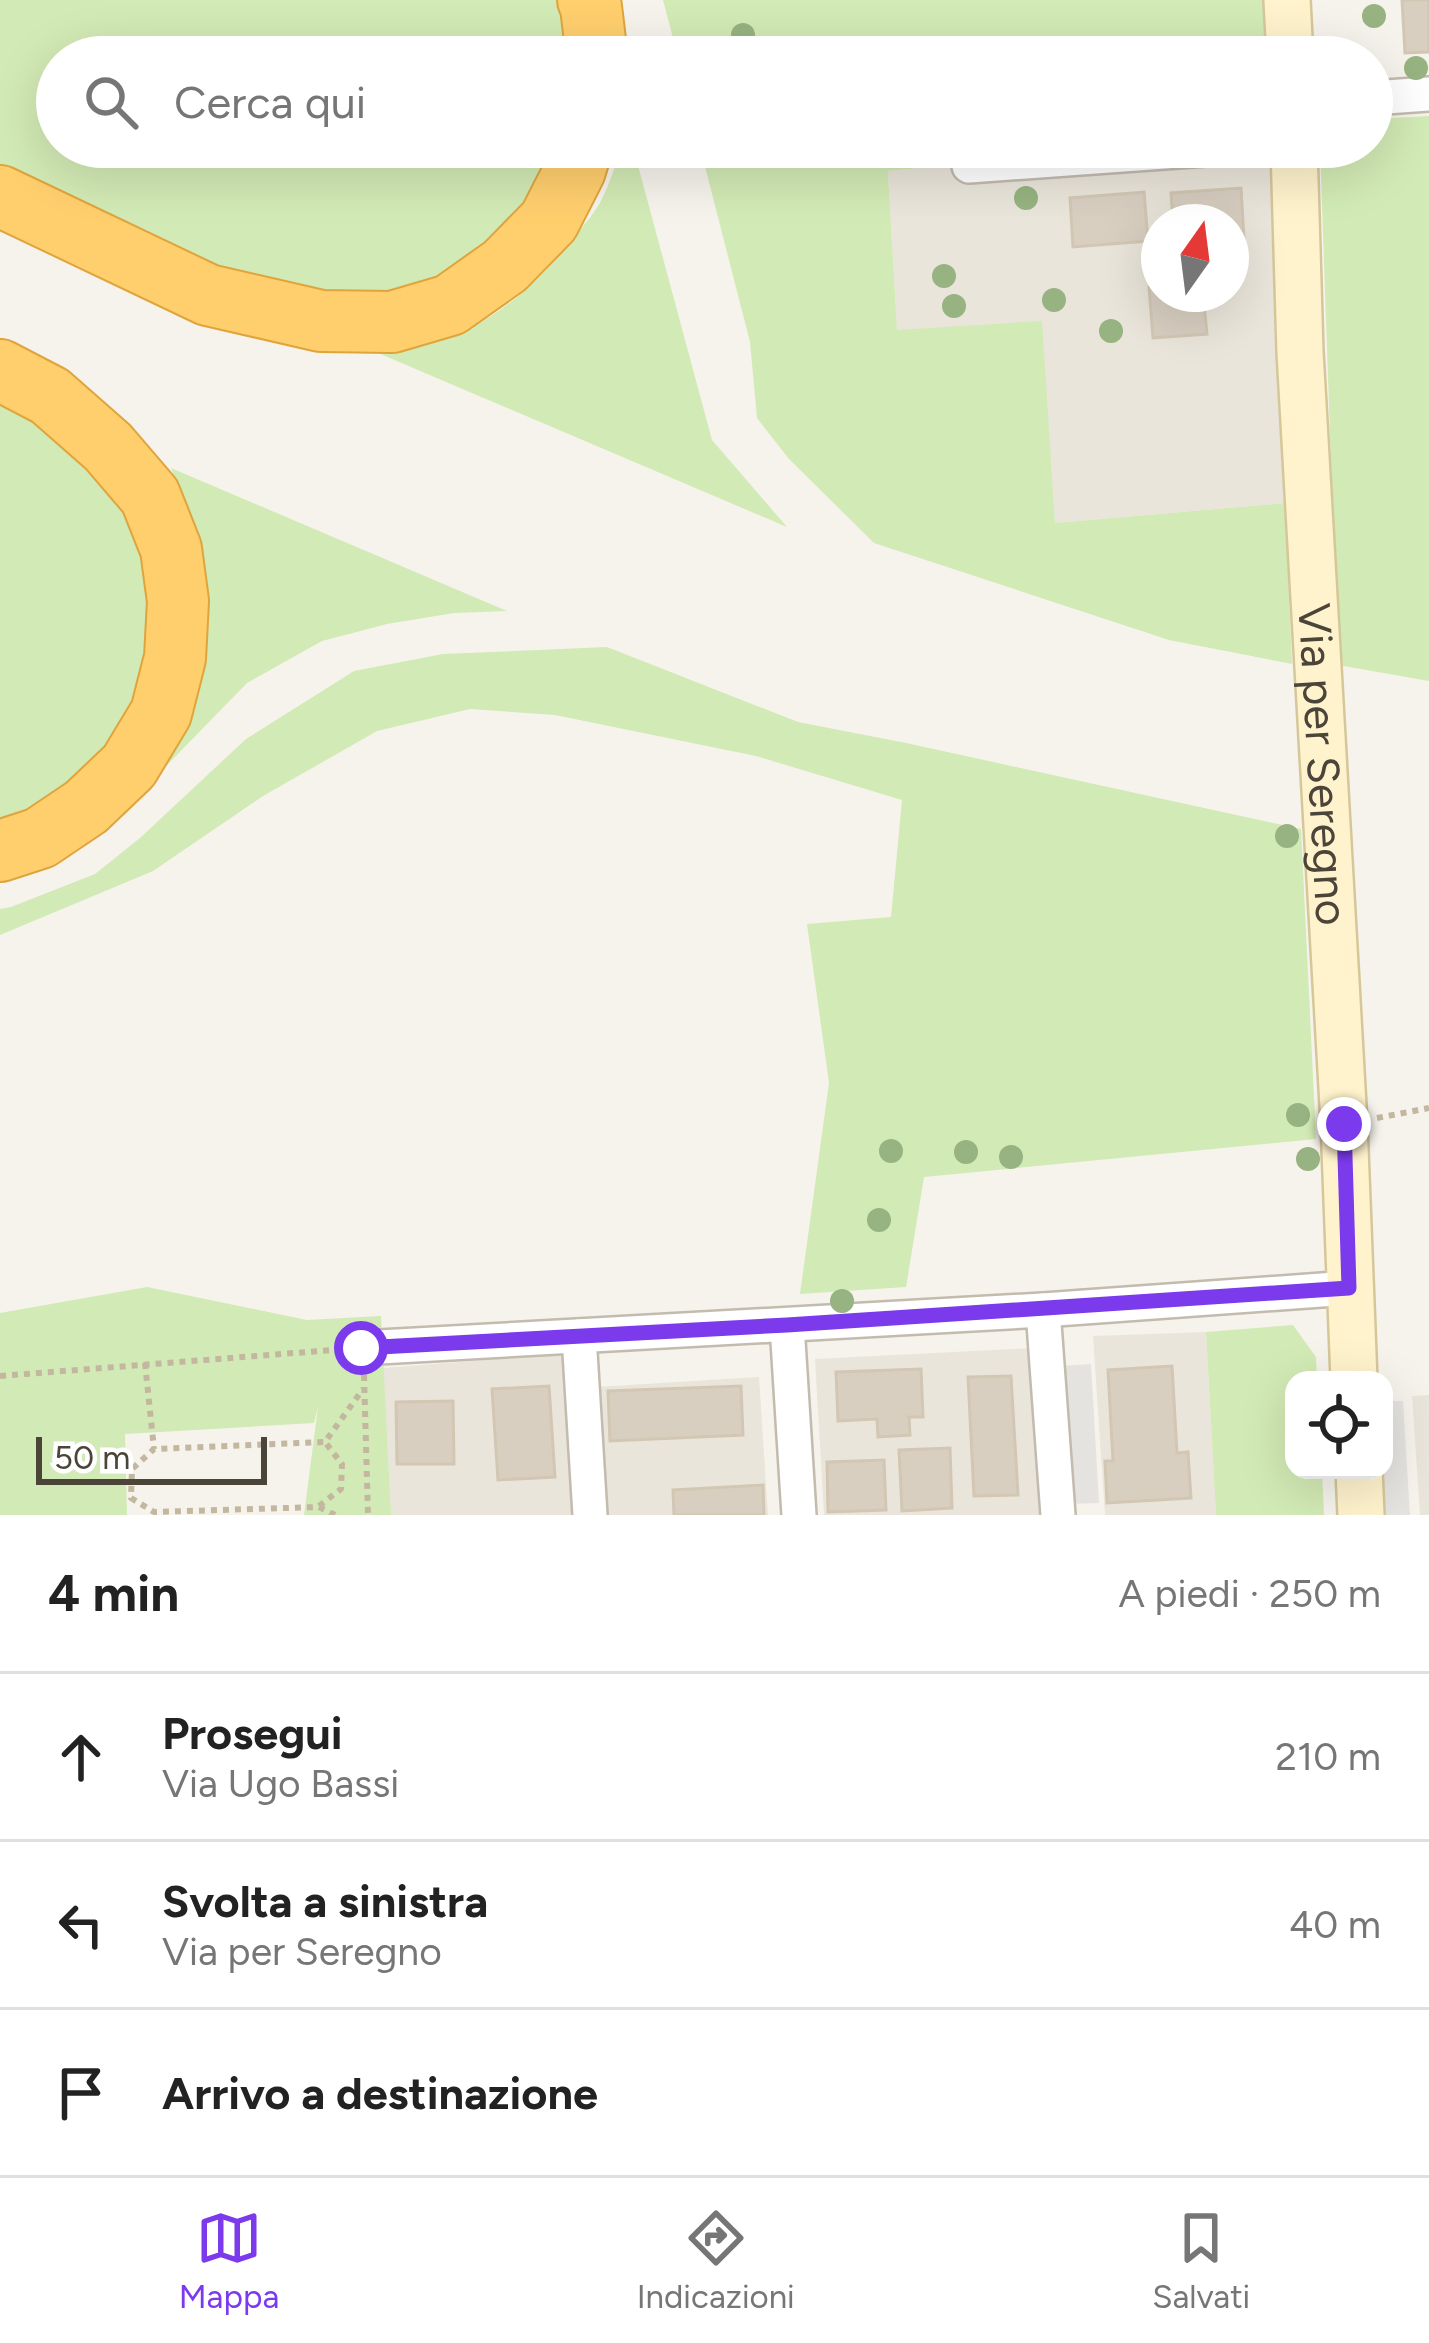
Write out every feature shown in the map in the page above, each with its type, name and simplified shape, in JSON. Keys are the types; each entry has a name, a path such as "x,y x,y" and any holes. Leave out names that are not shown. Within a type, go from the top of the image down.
{"highway":[{"path":"588,0 594,36"},
{"path":"0,196 208,295 321,321 392,322 450,305 506,266 550,221 576,168"},
{"path":"0,370 50,396 108,447 150,496 171,549 178,601 176,658 161,713 129,766 86,807 40,838 0,850"}],"street":[{"path":"1287,0 1289,36"},
{"path":"1393,97 1429,94"},
{"name":"Via per Seregno","path":"1295,168 1300,352 1354,1371"},
{"path":"361,1348 1349,1288"},
{"path":"1043,1310 1058,1515"},
{"path":"787,1325 799,1515"},
{"path":"580,1336 590,1515"},
{"path":"1359,1479 1361,1515"}],"path":[{"path":"1344,1124 1429,1108"},
{"path":"0,1376 361,1348"},
{"path":"146,1363 154,1449"},
{"path":"326,1442 365,1386 368,1515"},
{"path":"326,1442 154,1449 132,1469 131,1498 154,1513 319,1507 335,1515"},
{"path":"319,1507 341,1490 342,1464 326,1442"}],"shaded area":[{"path":"1279,168 1285,503 1055,523 1041,322 897,331 888,171"},
{"path":"1206,1332 1216,1515 1105,1515 1093,1336"},
{"path":"1035,1348 1045,1515 824,1515 815,1359"},
{"path":"562,1354 572,1515 391,1515 383,1368"},
{"path":"1091,1364 1099,1503 1070,1504 1060,1366"},
{"path":"759,1377 768,1515 603,1515 596,1387"},
{"path":"1429,1395 1429,1515 1420,1515 1412,1396"},
{"path":"1393,1401 1403,1401 1410,1515 1382,1515 1380,1479 1393,1479"}],"green space":[{"path":"0,0 572,0 580,36 36,36 36,168 561,168 548,196 435,286 364,301 197,266 0,170"},
{"path":"663,0 1269,0 1272,36 672,36"},
{"path":"1429,116 1429,681 1338,665 1321,168 1393,168 1393,118"},
{"path":"614,168 639,168 712,440 787,527 364,347 427,343 483,321 509,304 554,261 605,193"},
{"path":"705,168 919,168 888,171 897,330 1042,321 1055,523 1285,503 1292,664 1169,640 874,543 789,459 757,418 750,342"},
{"path":"0,378 148,522 158,666 99,774 0,832"},
{"path":"171,468 507,611 454,613 322,641 247,683 133,800 198,539"},
{"path":"607,647 798,722 1301,829 1316,1139 924,1177 906,1287 800,1294 829,1083 807,924 891,917 902,800 756,756 555,715 470,709 377,731 263,796 153,871 0,935 0,909 95,874 246,739 354,671 443,654"},
{"path":"147,1287 307,1320 381,1316 391,1515 304,1515 318,1407 314,1423 125,1434 127,1515 0,1515 0,1313"},
{"path":"1293,1325 1316,1357 1317,1371 1285,1371 1285,1479 1322,1479 1324,1515 1216,1515 1206,1332"}],"building":[{"path":"1402,0 1429,0 1429,52 1405,53"},
{"path":"1241,188 1242,204 1172,204 1171,193"},
{"path":"1144,192 1141,242 1073,247 1070,198"},
{"path":"1151,312 1205,312 1207,334 1153,338"},
{"path":"1172,1366 1177,1453 1188,1452 1191,1498 1107,1503 1105,1461 1113,1461 1108,1370"},
{"path":"921,1369 923,1417 909,1417 910,1435 878,1437 877,1419 838,1421 836,1372"},
{"path":"1011,1376 1018,1495 974,1496 968,1377"},
{"path":"549,1386 555,1477 498,1480 492,1389"},
{"path":"741,1386 743,1435 610,1441 608,1391"},
{"path":"453,1401 454,1464 397,1464 396,1402"},
{"path":"950,1448 952,1508 902,1511 899,1450"},
{"path":"884,1460 886,1510 828,1512 827,1462"},
{"path":"763,1485 764,1515 674,1515 673,1490"}],"route":[{"path":"361,1348 1349,1288 1344,1124"}]}
